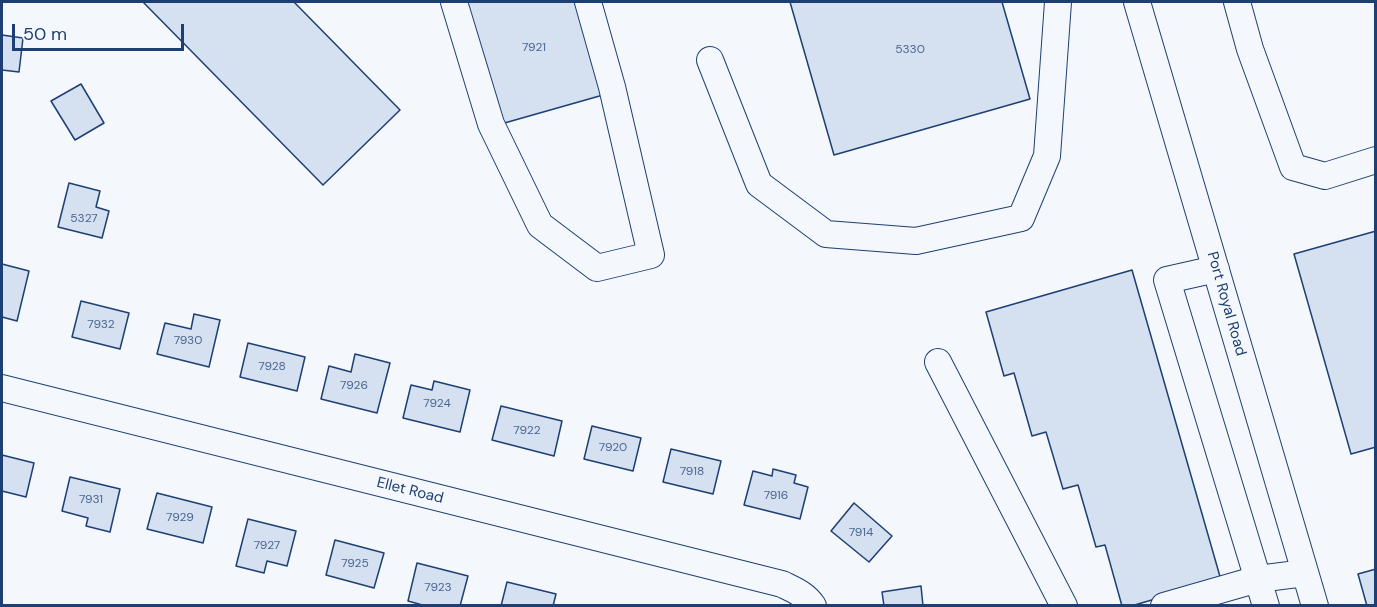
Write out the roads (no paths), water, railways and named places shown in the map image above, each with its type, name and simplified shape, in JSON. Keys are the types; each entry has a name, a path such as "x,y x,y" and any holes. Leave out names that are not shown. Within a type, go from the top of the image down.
{"street":[{"path":"454,2 491,124 540,225 597,268 651,255 612,87 588,2"},
{"path":"710,60 759,184 826,234 916,241 1021,218 1047,156 1058,2"},
{"name":"Port Royal Road","path":"1137,2 1315,606"},
{"path":"1237,2 1250,49 1293,167 1325,176 1376,160"},
{"path":"1216,269 1167,280 1266,606"},
{"path":"938,362 1064,606"},
{"name":"Ellet Road","path":"2,388 782,584 808,598 813,606"},
{"path":"1164,606 1258,579 1305,573"}]}
